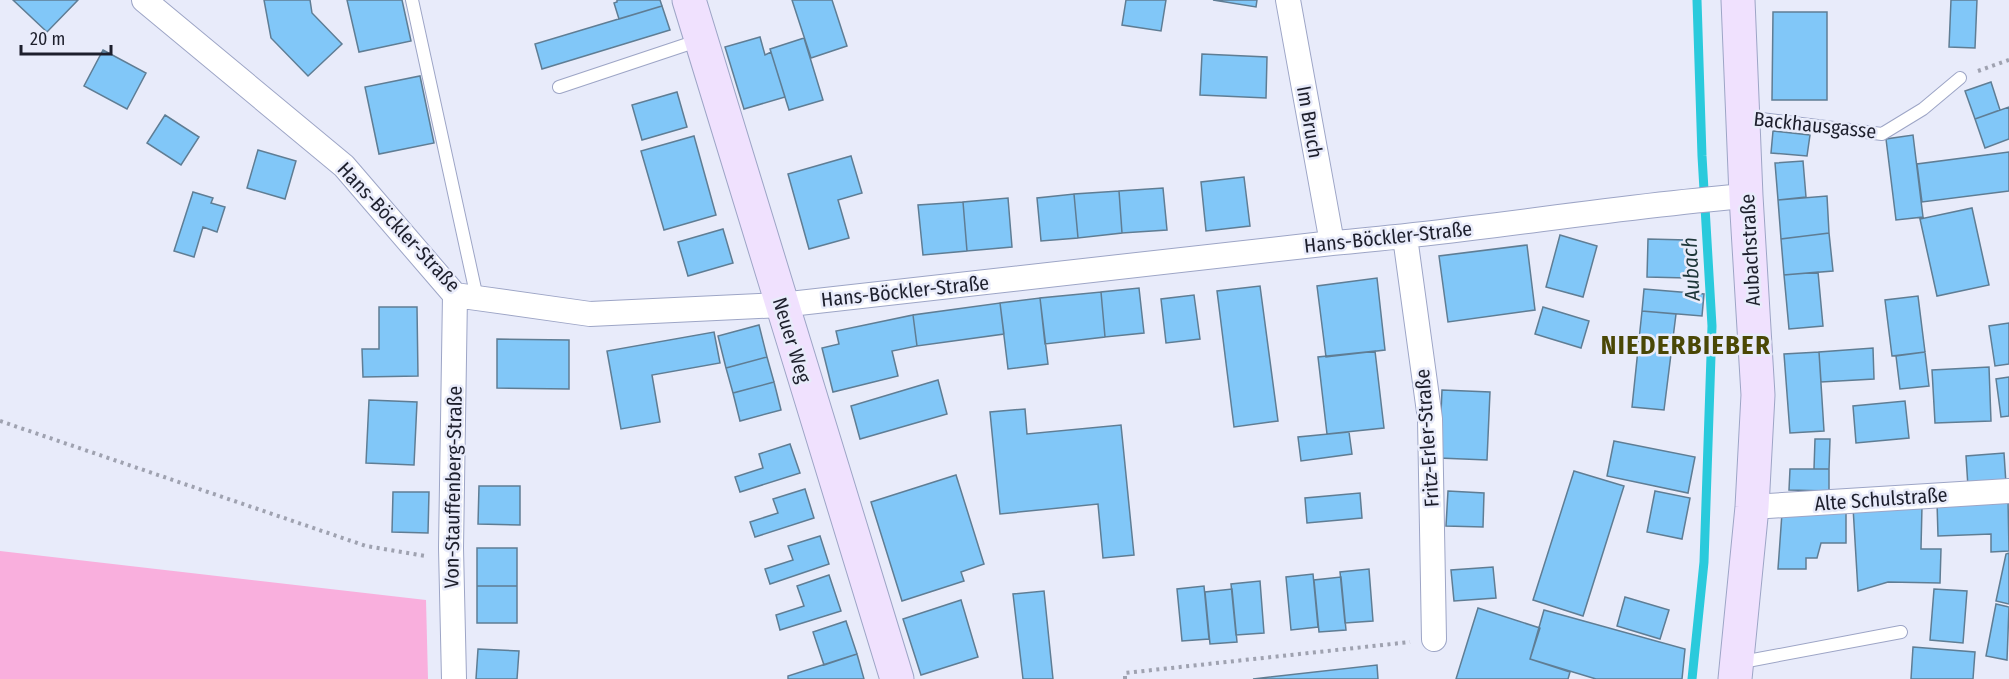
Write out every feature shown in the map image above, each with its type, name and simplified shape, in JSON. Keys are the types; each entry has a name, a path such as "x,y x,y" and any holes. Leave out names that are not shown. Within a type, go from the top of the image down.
{"street":[{"name":"Hans-Böckler-Straße","path":"144,0 344,166 466,296 590,314 781,305 1332,243 1406,237 1733,197"},
{"name":"Neuer Weg","path":"689,0 897,679"},
{"name":"Im Bruch","path":"1288,0 1332,243"},
{"name":"Aubachstraße","path":"1736,671 1752,507 1758,395 1733,197 1744,117 1738,0"},
{"name":"Fritz-Erler-Straße","path":"1406,237 1430,419 1434,639"},
{"name":"Von-Stauffenberg-Straße","path":"454,679 451,561 466,296"},
{"name":"Alte Schulstraße","path":"1752,507 2009,491"}],"lane":[{"path":"412,0 466,296"},
{"path":"559,87 701,40"},
{"name":"Backhausgasse","path":"1744,117 1882,134 1923,109 1960,78"},
{"path":"1736,671 1901,632"}],"path":[{"path":"1960,78 2009,60"},
{"path":"0,421 366,546 451,561"},
{"path":"1125,679 1125,674 1434,639"}],"shaded area":[{"path":"0,551 426,600 428,679 0,679"}],"building":[{"path":"13,0 78,0 47,32"},
{"path":"264,0 310,0 312,13 342,44 308,76 271,38"},
{"path":"347,0 402,0 411,41 359,52"},
{"path":"617,0 660,0 662,6 619,19 614,3"},
{"path":"792,0 832,0 847,46 811,58"},
{"path":"1126,0 1166,0 1161,31 1122,25"},
{"path":"1213,0 1257,0 1256,7"},
{"path":"1951,0 1977,0 1975,48 1949,47"},
{"path":"662,6 670,30 542,69 535,44"},
{"path":"1773,12 1827,12 1827,100 1772,100"},
{"path":"760,37 765,55 771,52 785,97 744,109 725,47"},
{"path":"804,38 823,100 789,110 770,49"},
{"path":"103,50 146,73 127,109 84,86"},
{"path":"1202,54 1267,57 1266,98 1200,95"},
{"path":"420,76 434,143 379,154 365,87"},
{"path":"1991,82 2000,110 1975,119 1965,91"},
{"path":"677,92 687,127 642,140 632,105"},
{"path":"2009,107 2009,139 1985,148 1975,119"},
{"path":"165,115 199,137 181,165 147,143"},
{"path":"1773,131 1810,135 1807,156 1771,153"},
{"path":"1913,135 1923,217 1896,220 1886,139"},
{"path":"694,136 716,215 664,230 641,151"},
{"path":"258,150 296,161 285,199 247,188"},
{"path":"2009,152 2009,191 1922,202 1917,164"},
{"path":"851,156 862,193 838,200 849,238 809,249 788,174"},
{"path":"1803,161 1806,197 1778,200 1775,163"},
{"path":"1244,177 1250,226 1206,231 1201,182"},
{"path":"1163,188 1167,230 1122,233 1119,191"},
{"path":"1119,191 1122,233 1078,238 1074,194"},
{"path":"193,192 213,198 211,203 225,207 217,232 203,227 194,257 174,251"},
{"path":"1074,194 1078,238 1041,241 1037,198"},
{"path":"1827,196 1829,233 1781,239 1778,200"},
{"path":"1008,198 1012,247 967,251 963,202"},
{"path":"963,202 967,251 923,255 918,205"},
{"path":"1972,208 1989,285 1937,296 1920,219"},
{"path":"723,229 733,263 688,276 678,242"},
{"path":"1829,233 1833,271 1784,275 1781,239"},
{"path":"1560,235 1597,246 1583,297 1546,287"},
{"path":"1648,239 1687,240 1687,278 1647,277"},
{"path":"1527,245 1535,310 1448,322 1439,256"},
{"path":"1818,272 1823,326 1789,329 1784,275"},
{"path":"1377,278 1385,350 1326,357 1317,286"},
{"path":"1260,286 1278,421 1234,427 1217,291"},
{"path":"1139,288 1144,333 1105,337 1101,292"},
{"path":"1644,289 1704,294 1702,316 1642,311"},
{"path":"1101,292 1105,337 1045,344 1040,298"},
{"path":"1194,295 1200,339 1166,343 1161,299"},
{"path":"1918,296 1925,352 1892,356 1885,300"},
{"path":"1040,298 1048,364 1008,369 1000,303"},
{"path":"1000,303 1004,334 917,346 913,315"},
{"path":"379,307 417,307 418,376 363,377 362,349 379,349"},
{"path":"1543,307 1589,321 1581,348 1535,334"},
{"path":"1642,311 1676,314 1664,410 1632,407"},
{"path":"913,315 917,346 892,351 898,376 833,392 822,348 839,344 836,331"},
{"path":"2009,323 2009,364 1995,366 1989,326"},
{"path":"759,325 767,357 726,368 718,336"},
{"path":"714,332 720,363 652,375 660,422 621,429 607,351"},
{"path":"497,339 569,340 569,389 497,388"},
{"path":"1873,348 1874,379 1821,382 1819,352"},
{"path":"1375,351 1384,428 1327,434 1318,357"},
{"path":"1819,352 1824,431 1790,433 1784,354"},
{"path":"1925,352 1929,386 1900,389 1896,356"},
{"path":"767,357 774,382 733,393 726,368"},
{"path":"1989,367 1991,421 1935,423 1932,370"},
{"path":"2009,377 2009,416 2001,417 1996,379"},
{"path":"938,380 947,414 860,439 851,406"},
{"path":"774,382 781,410 740,421 733,393"},
{"path":"1442,390 1490,392 1487,460 1439,458"},
{"path":"369,400 417,402 414,465 366,463"},
{"path":"1905,401 1909,438 1856,443 1853,406"},
{"path":"1025,409 1027,434 1121,425 1134,555 1103,558 1098,504 1000,514 990,412"},
{"path":"1349,432 1352,454 1301,461 1298,437"},
{"path":"1815,439 1830,439 1829,469 1814,469"},
{"path":"1614,441 1695,457 1688,493 1607,476"},
{"path":"790,444 800,473 740,492 735,477 763,468 759,454"},
{"path":"2004,453 2006,484 1968,487 1966,456"},
{"path":"1790,469 1829,469 1829,491 1789,490"},
{"path":"1574,471 1624,486 1583,616 1533,600"},
{"path":"956,475 984,564 961,572 964,581 902,601 871,502"},
{"path":"479,486 520,486 520,525 478,524"},
{"path":"805,489 814,518 755,537 750,522 778,513 773,499"},
{"path":"1448,491 1484,493 1483,527 1446,526"},
{"path":"1655,491 1690,498 1682,539 1647,532"},
{"path":"393,492 429,492 428,533 392,532"},
{"path":"1360,493 1362,518 1307,523 1305,498"},
{"path":"2008,499 2009,551 1991,552 1991,534 1938,536 1937,502"},
{"path":"1846,505 1846,543 1821,543 1817,558 1806,558 1806,569 1778,569 1782,513"},
{"path":"1922,506 1921,549 1941,549 1940,583 1888,582 1858,591 1853,507"},
{"path":"820,536 829,564 770,584 765,569 793,560 788,546"},
{"path":"477,548 517,548 517,586 477,586"},
{"path":"2009,553 2009,604 1996,601 2006,554"},
{"path":"1493,567 1496,598 1454,601 1451,570"},
{"path":"1369,569 1373,621 1345,623 1340,572"},
{"path":"1313,574 1318,627 1291,630 1286,577"},
{"path":"829,575 841,611 780,630 776,615 804,606 797,586"},
{"path":"1341,577 1346,630 1319,632 1314,580"},
{"path":"1260,581 1264,633 1236,635 1231,584"},
{"path":"477,586 517,586 517,623 477,623"},
{"path":"1204,586 1209,639 1182,641 1177,589"},
{"path":"1232,589 1237,642 1210,644 1205,592"},
{"path":"1934,589 1967,591 1963,643 1930,640"},
{"path":"1044,591 1053,679 1023,679 1013,594"},
{"path":"1625,597 1669,610 1660,639 1617,626"},
{"path":"961,600 978,657 921,675 903,619"},
{"path":"1996,604 2009,607 2007,660 1986,656"},
{"path":"1478,608 1540,628 1530,659 1570,672 1568,679 1456,679"},
{"path":"1544,610 1685,649 1682,679 1596,679 1530,659"},
{"path":"846,621 857,654 824,665 813,632"},
{"path":"1913,647 1975,652 1973,679 1911,679"},
{"path":"478,649 519,651 517,679 476,679"},
{"path":"857,654 864,679 788,679 788,676"},
{"path":"1377,665 1378,679 1253,679"}],"waterway":[{"name":"Aubach","path":"1692,679 1704,562 1712,326 1702,156 1697,0"}],"district":[{"name":"NIEDERBIEBER","path":"1686,345"}]}
